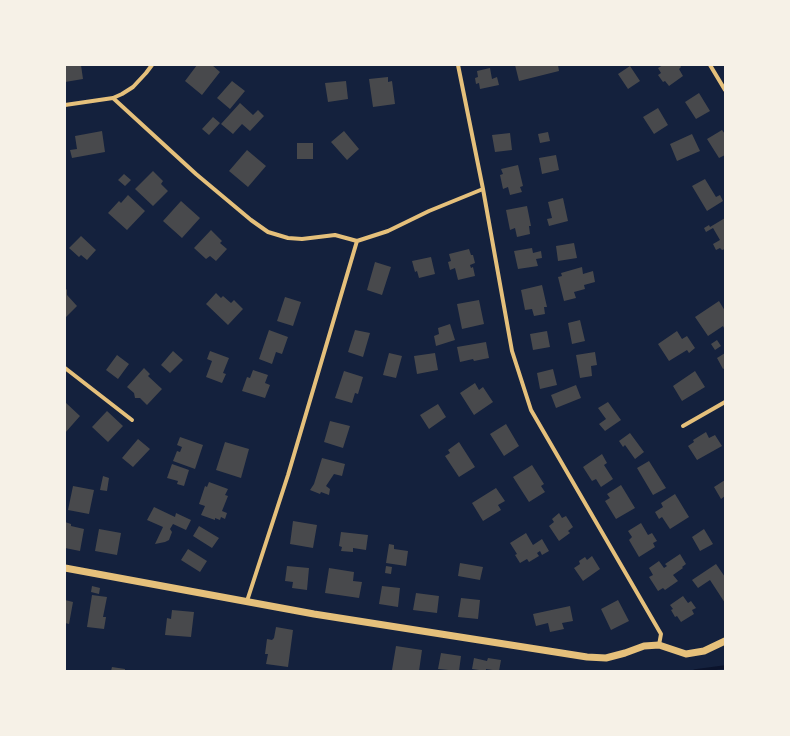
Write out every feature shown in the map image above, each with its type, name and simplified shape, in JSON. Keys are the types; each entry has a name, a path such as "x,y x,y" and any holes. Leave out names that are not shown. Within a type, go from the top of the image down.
{"street":[{"path":"65,105 113,98 122,94 133,87 152,65"},
{"path":"458,65 483,189 512,351 530,410 661,634 659,646"},
{"path":"710,65 725,90"},
{"path":"113,98 196,174 251,220 268,232 288,238 302,239 335,235 357,241 388,231 429,211 483,189"},
{"path":"247,601 288,475 357,241"},
{"path":"65,368 132,420"},
{"path":"683,426 725,402"},
{"path":"65,568 314,614 587,658 606,658 626,653 644,646 659,646 686,654 704,651 725,641"}],"building":[{"path":"65,65 81,65 83,79 65,82"},
{"path":"197,65 212,65 220,72 202,95 185,81"},
{"path":"515,65 558,65 559,71 519,81"},
{"path":"663,65 680,65 681,67 679,69 683,76 669,86 665,81 663,82 658,75 661,73 658,68"},
{"path":"630,66 640,81 628,89 618,74"},
{"path":"490,68 492,79 497,77 499,85 480,89 479,83 476,84 475,78 478,77 477,71"},
{"path":"388,77 388,82 392,81 395,104 373,107 369,79"},
{"path":"232,81 245,91 230,109 217,98"},
{"path":"346,81 348,99 328,102 325,83"},
{"path":"699,93 710,111 696,119 685,102"},
{"path":"240,103 253,115 258,110 264,116 250,131 242,124 233,134 221,124"},
{"path":"658,108 668,125 654,134 643,117"},
{"path":"213,117 220,123 209,135 202,129"},
{"path":"722,130 725,134 725,155 719,158 707,139"},
{"path":"102,131 105,152 72,158 70,150 77,149 75,136"},
{"path":"344,131 359,149 347,160 331,142"},
{"path":"548,132 550,141 540,143 538,134"},
{"path":"510,133 512,150 495,152 492,135"},
{"path":"692,134 700,151 677,161 670,144"},
{"path":"297,143 313,143 313,159 297,159"},
{"path":"247,150 266,166 248,187 229,171"},
{"path":"556,155 559,170 542,174 539,158"},
{"path":"518,165 523,186 520,187 522,192 510,195 508,187 503,189 500,175 503,174 501,169"},
{"path":"153,171 163,181 161,184 168,191 153,206 135,189"},
{"path":"124,174 131,180 125,186 118,180"},
{"path":"705,179 716,197 720,195 723,201 707,211 692,186"},
{"path":"128,195 145,211 127,230 108,213 119,201 121,203"},
{"path":"563,198 568,221 549,226 547,219 552,218 548,202"},
{"path":"181,201 200,218 182,238 163,221"},
{"path":"527,206 531,226 529,226 530,234 517,237 515,228 510,230 506,210"},
{"path":"725,218 725,249 722,250 720,248 716,250 713,244 720,240 713,228 706,232 704,228 709,225 710,227"},
{"path":"211,230 222,241 220,243 227,249 216,261 210,256 206,259 194,248"},
{"path":"81,236 96,250 87,260 81,255 79,257 69,248"},
{"path":"574,243 577,258 558,261 556,246"},
{"path":"532,248 533,253 541,251 542,258 536,259 538,266 518,269 514,251"},
{"path":"469,249 471,255 473,255 475,263 470,265 471,268 473,267 475,276 458,280 455,268 450,270 448,262 451,261 449,254"},
{"path":"431,257 435,274 419,278 417,271 415,272 412,261"},
{"path":"375,262 391,267 382,295 367,290"},
{"path":"582,267 583,274 593,271 595,282 584,285 585,289 574,292 576,298 564,301 558,277 562,276 561,273"},
{"path":"542,285 547,307 544,307 545,314 534,316 532,309 525,310 521,290"},
{"path":"65,288 67,290 67,295 77,306 65,318"},
{"path":"216,293 221,298 223,296 231,303 234,300 243,309 228,325 206,304"},
{"path":"285,297 301,302 293,326 277,321"},
{"path":"479,300 484,324 462,329 457,304"},
{"path":"719,301 725,311 725,330 723,326 708,336 695,317"},
{"path":"580,320 585,341 572,344 568,323"},
{"path":"450,324 455,340 436,346 434,336 439,334 438,328"},
{"path":"269,330 288,337 282,354 276,352 272,364 259,359"},
{"path":"355,330 370,333 363,357 348,352"},
{"path":"547,331 550,347 533,350 530,334"},
{"path":"677,331 682,339 687,336 695,348 689,353 687,350 669,361 658,344"},
{"path":"717,340 721,346 715,350 711,344"},
{"path":"486,342 489,358 460,362 457,347"},
{"path":"173,351 183,360 170,373 161,365"},
{"path":"210,351 229,358 223,373 226,374 222,383 206,377 212,361 207,359"},
{"path":"595,352 597,365 591,366 592,376 580,378 576,355"},
{"path":"389,353 402,356 396,378 383,375"},
{"path":"435,353 438,370 417,374 414,356"},
{"path":"725,353 725,368 723,369 717,358"},
{"path":"117,355 129,364 118,379 106,370"},
{"path":"144,368 150,374 148,376 162,389 147,405 140,398 135,398 134,393 127,387"},
{"path":"553,369 557,385 540,389 537,373"},
{"path":"253,370 268,375 265,383 270,385 265,398 242,391 247,377 250,378"},
{"path":"344,371 363,377 358,394 355,393 352,403 335,398"},
{"path":"695,371 705,387 682,401 673,386"},
{"path":"475,383 479,390 483,387 493,402 474,415 460,393"},
{"path":"576,385 581,398 556,408 551,395"},
{"path":"65,402 80,416 65,433"},
{"path":"608,402 621,420 605,431 599,424 606,419 598,408"},
{"path":"438,404 446,417 429,429 420,415"},
{"path":"107,411 123,426 108,442 92,427"},
{"path":"330,421 350,426 343,448 324,442"},
{"path":"506,424 519,446 504,456 490,434"},
{"path":"706,432 709,438 715,435 722,446 697,460 688,446 694,442 693,440"},
{"path":"630,433 644,452 635,459 625,445 623,447 619,441"},
{"path":"180,437 203,445 195,469 173,461 177,451 180,452 182,447 177,445"},
{"path":"138,439 150,449 133,467 122,458"},
{"path":"225,442 249,449 241,478 216,470"},
{"path":"459,442 475,467 459,477 445,456 450,453 448,450"},
{"path":"602,454 607,463 604,465 613,479 601,487 596,479 592,481 583,467"},
{"path":"322,458 345,464 342,476 334,474 326,486 330,489 329,495 321,492 320,494 310,490 314,484"},
{"path":"649,461 666,488 653,495 637,468"},
{"path":"172,464 189,470 184,486 177,484 178,481 167,478"},
{"path":"532,465 544,484 541,486 545,492 529,502 513,477"},
{"path":"103,476 109,478 107,491 100,490"},
{"path":"725,480 725,496 721,499 714,487"},
{"path":"209,482 228,489 225,495 228,496 222,511 227,513 225,519 221,517 220,520 215,518 215,520 201,515 205,506 199,504 205,486 207,487"},
{"path":"621,485 635,508 616,519 605,501 610,498 607,494"},
{"path":"73,486 94,490 89,514 68,510"},
{"path":"496,488 505,501 498,505 501,510 483,521 472,503"},
{"path":"675,494 689,517 670,529 662,517 659,519 655,512 663,507 661,503"},
{"path":"154,507 175,517 176,513 191,520 186,530 173,524 170,529 172,532 169,540 155,544 163,527 147,520"},
{"path":"559,513 562,518 566,516 573,527 568,531 570,533 559,541 549,526 554,522 552,519"},
{"path":"293,521 317,525 313,548 290,544"},
{"path":"65,522 71,524 71,526 84,529 80,551 65,548"},
{"path":"641,523 648,535 652,533 657,541 653,543 655,547 639,557 629,540 632,537 628,531"},
{"path":"199,526 219,538 212,548 193,536"},
{"path":"99,529 121,533 117,555 95,551"},
{"path":"704,529 713,544 700,551 692,537"},
{"path":"341,532 368,535 366,550 353,548 353,552 341,551 342,547 339,546"},
{"path":"526,533 533,545 542,539 549,551 542,555 540,551 537,553 539,556 529,562 527,559 520,563 515,555 517,554 510,543"},
{"path":"389,544 394,545 394,549 408,551 406,566 386,563"},
{"path":"188,549 207,561 200,572 181,560"},
{"path":"680,554 686,564 673,575 678,581 665,590 663,588 658,591 649,577 653,575 649,568 659,561 664,568 667,566 665,564"},
{"path":"592,556 600,569 583,581 574,568 580,564 579,561 585,557 587,560"},
{"path":"460,563 483,567 480,580 458,576"},
{"path":"716,564 725,577 725,603 710,580 698,588 692,580"},
{"path":"287,566 309,568 307,590 292,588 293,582 285,581"},
{"path":"386,566 392,567 391,574 385,573"},
{"path":"329,568 354,572 353,581 362,582 359,598 325,593"},
{"path":"92,586 100,588 99,594 91,592"},
{"path":"382,586 400,588 398,607 379,604"},
{"path":"416,593 439,596 437,613 413,610"},
{"path":"92,595 107,597 103,617 106,617 104,629 87,627"},
{"path":"683,596 688,603 691,601 696,608 692,610 694,614 681,622 677,616 675,617 671,610 673,609 670,605"},
{"path":"461,598 480,600 478,619 458,617"},
{"path":"65,600 73,602 69,624 65,623"},
{"path":"618,600 629,621 611,630 601,609"},
{"path":"570,606 573,621 562,623 564,629 550,632 548,623 536,626 533,614"},
{"path":"172,610 194,612 191,637 165,635 167,618 171,619"},
{"path":"276,627 293,630 288,667 266,664 268,654 265,654 267,639 272,640 274,638"},
{"path":"396,646 422,650 419,671 392,670"},
{"path":"441,653 461,656 459,671 438,669"},
{"path":"474,658 487,661 488,658 501,660 499,671 472,669"},
{"path":"112,667 125,669 125,671 111,671"}],"waterway":[{"path":"695,671 725,667"}]}
